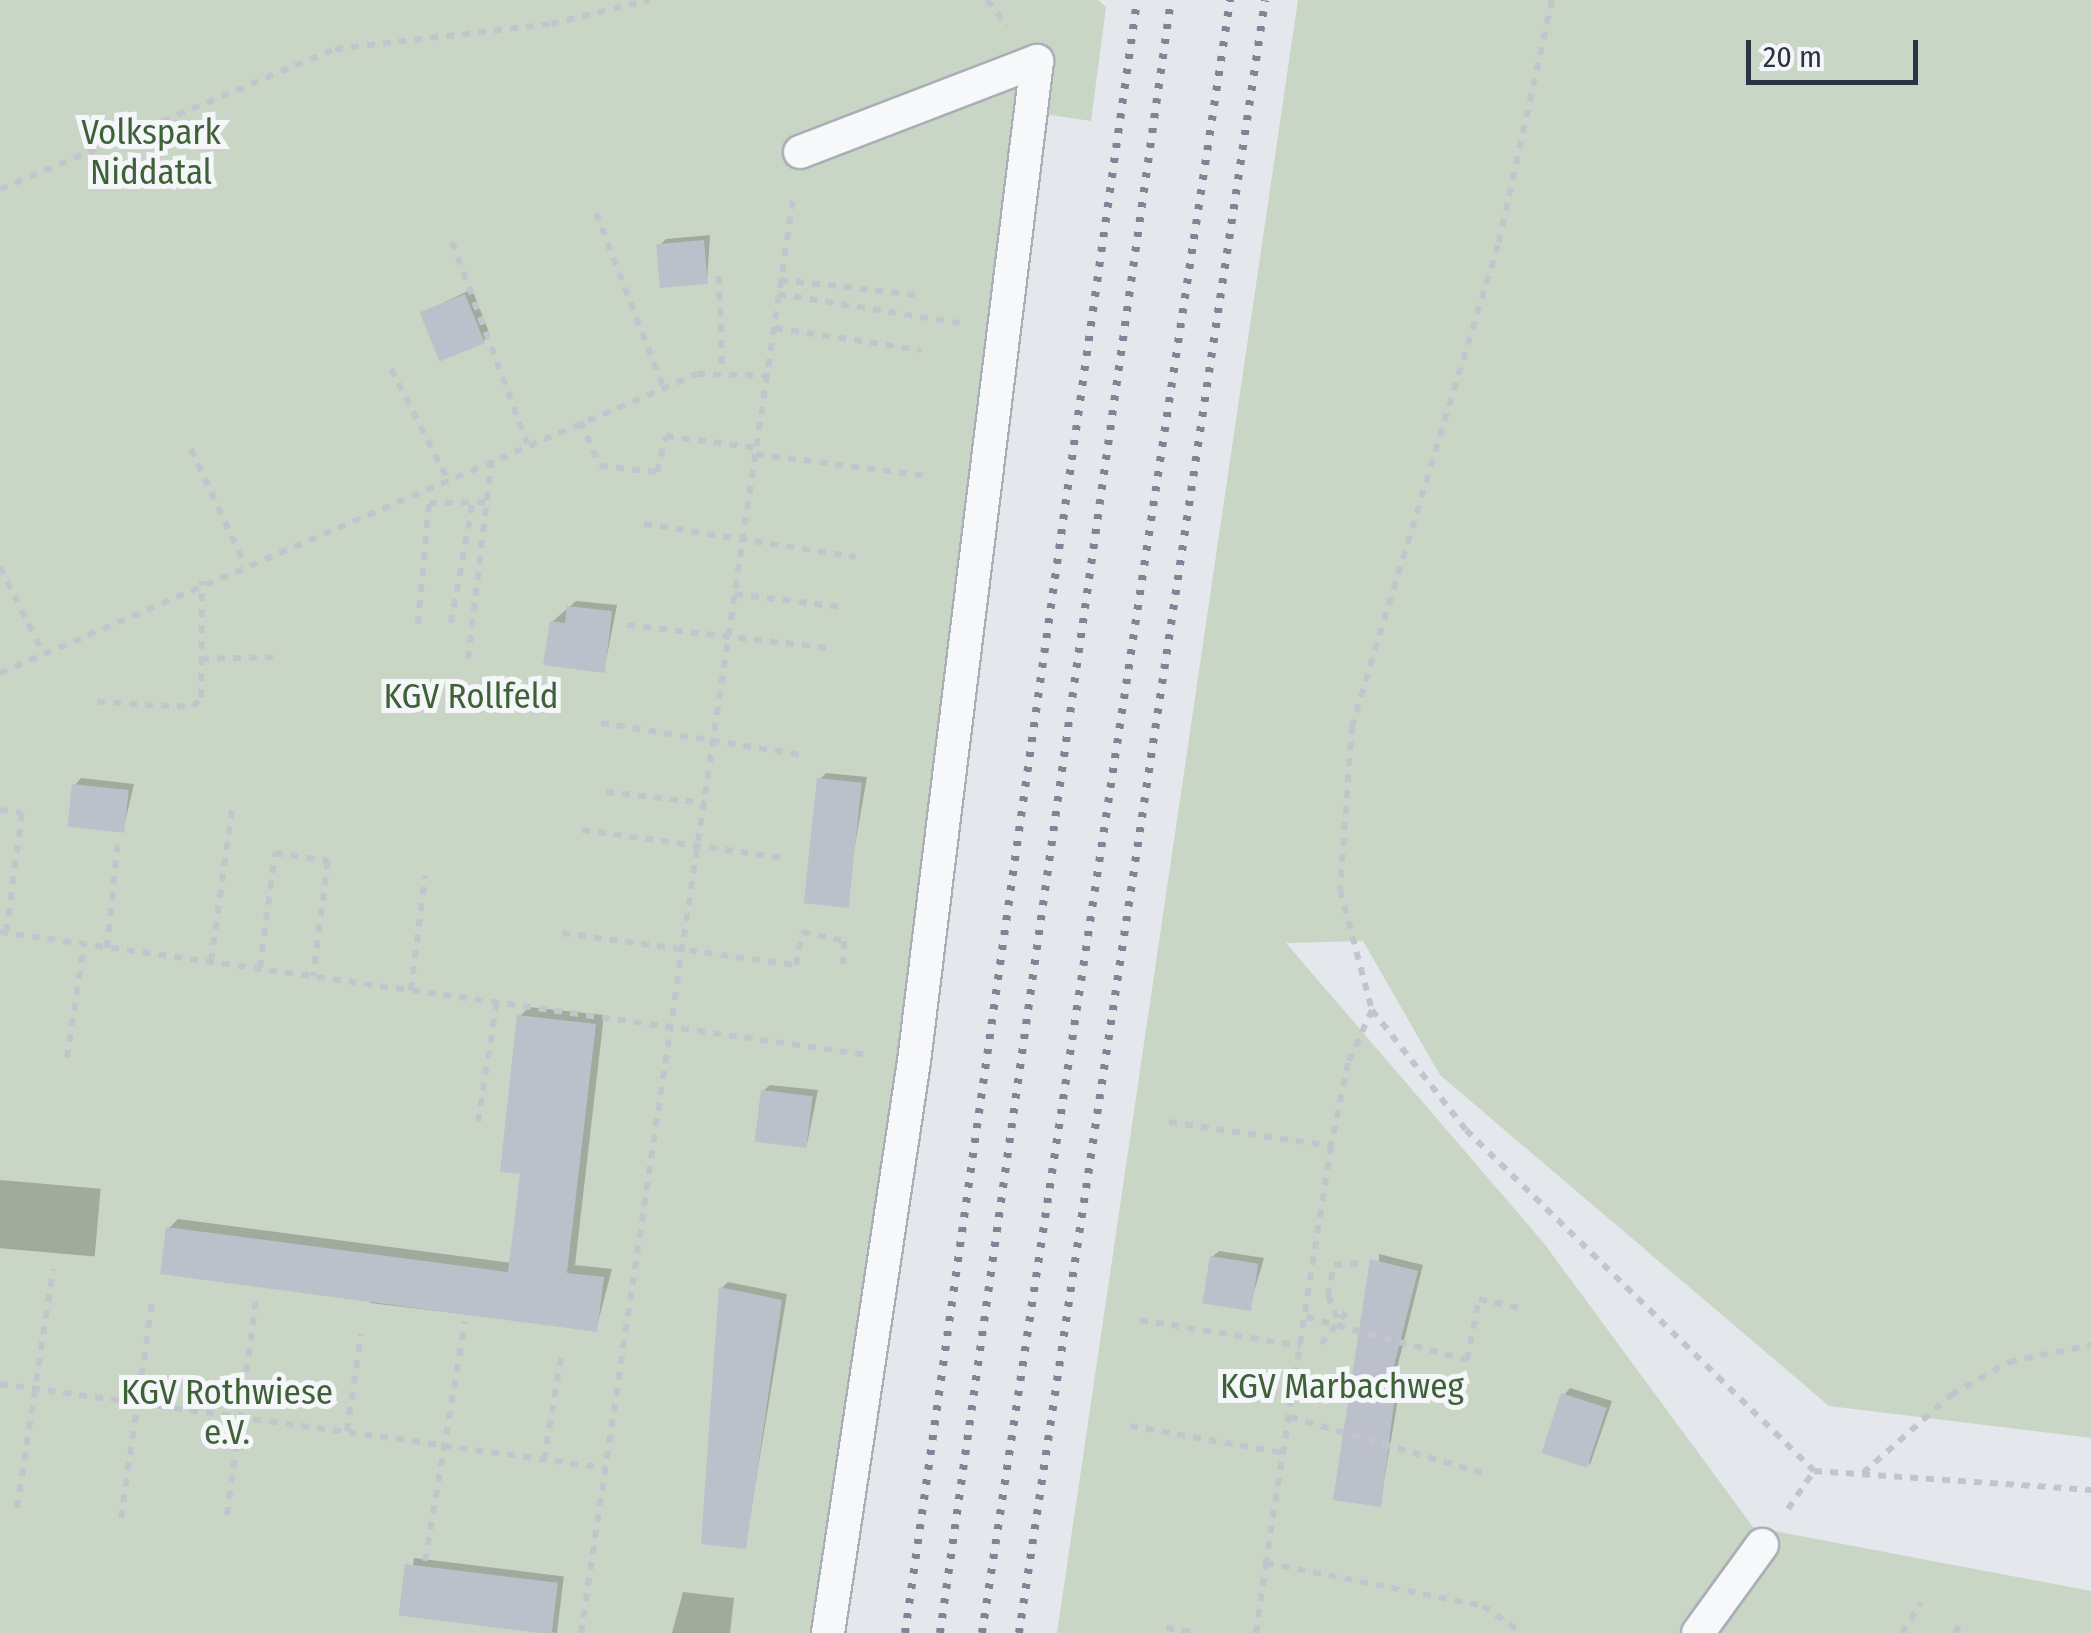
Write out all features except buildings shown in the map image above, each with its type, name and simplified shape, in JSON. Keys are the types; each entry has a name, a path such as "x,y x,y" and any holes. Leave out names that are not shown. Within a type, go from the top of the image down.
{"lane":[{"path":"800,152 1037,61 914,1062 828,1633"},
{"path":"1698,1633 1762,1545"}],"path":[{"path":"0,188 335,49 552,24 649,0"},
{"path":"1552,0 1498,245 1352,726 1340,890 1372,1010 1466,1130 1814,1471 2091,1490"},
{"path":"581,1633 800,152"},
{"path":"596,214 664,388"},
{"path":"452,242 527,443"},
{"path":"720,276 722,368"},
{"path":"780,280 919,295"},
{"path":"778,294 964,323"},
{"path":"774,328 921,350"},
{"path":"0,673 244,562 664,388 722,368 769,376"},
{"path":"391,369 446,476"},
{"path":"580,421 600,466 657,472 666,436 927,476"},
{"path":"192,449 244,562"},
{"path":"468,659 492,457"},
{"path":"452,624 473,501"},
{"path":"418,624 429,503 486,502"},
{"path":"644,524 855,557"},
{"path":"0,566 43,653"},
{"path":"97,702 193,707 201,660 202,582"},
{"path":"736,594 840,608"},
{"path":"627,625 828,648"},
{"path":"201,660 279,657"},
{"path":"601,723 804,754"},
{"path":"606,792 704,803"},
{"path":"0,810 22,813 3,933 914,1062"},
{"path":"211,962 232,810"},
{"path":"582,830 787,858"},
{"path":"107,948 118,840"},
{"path":"260,968 275,854 328,861 313,976"},
{"path":"411,990 425,876"},
{"path":"562,933 796,964 802,932 844,941 842,964"},
{"path":"67,1058 84,944"},
{"path":"478,1122 497,1001"},
{"path":"1256,1633 1330,1146 1348,1063 1372,1010"},
{"path":"1169,1122 1330,1146"},
{"path":"1334,1321 1328,1296 1334,1265 1364,1263"},
{"path":"18,1508 53,1269"},
{"path":"227,1515 258,1294"},
{"path":"120,1518 153,1296"},
{"path":"1306,1317 1334,1321 1467,1360 1479,1299 1524,1309"},
{"path":"1322,1344 1334,1321 1351,1306"},
{"path":"1140,1320 1302,1346"},
{"path":"425,1561 465,1321"},
{"path":"347,1431 361,1334"},
{"path":"1862,1474 1966,1386 2008,1362 2091,1345"},
{"path":"544,1460 562,1351"},
{"path":"0,1384 605,1468"},
{"path":"1290,1417 1489,1474"},
{"path":"1130,1426 1282,1453"},
{"path":"1762,1545 1814,1471"},
{"path":"1266,1563 1483,1606 1522,1633"},
{"path":"1902,1633 1921,1602"},
{"path":"1166,1628 1196,1633"}],"green space":[{"name":"KGV Rollfeld","path":"0,0 1098,0 1106,7 1091,121 1024,111 901,1040 811,1633 0,1633"},
{"name":"KGV Marbachweg","path":"1298,0 2091,0 2091,1438 1829,1406 1440,1075 1363,941 1286,943 1543,1242 1753,1527 2091,1591 2091,1633 1057,1633"}],"railway":[{"path":"905,1633 1137,0"},
{"path":"940,1633 1171,0"},
{"path":"982,1633 1230,0"},
{"path":"1019,1633 1265,0"}],"park label":[{"name":"Volkspark Niddatal","path":"151,152"},
{"name":"KGV Rothwiese e.V.","path":"227,1412"}]}
